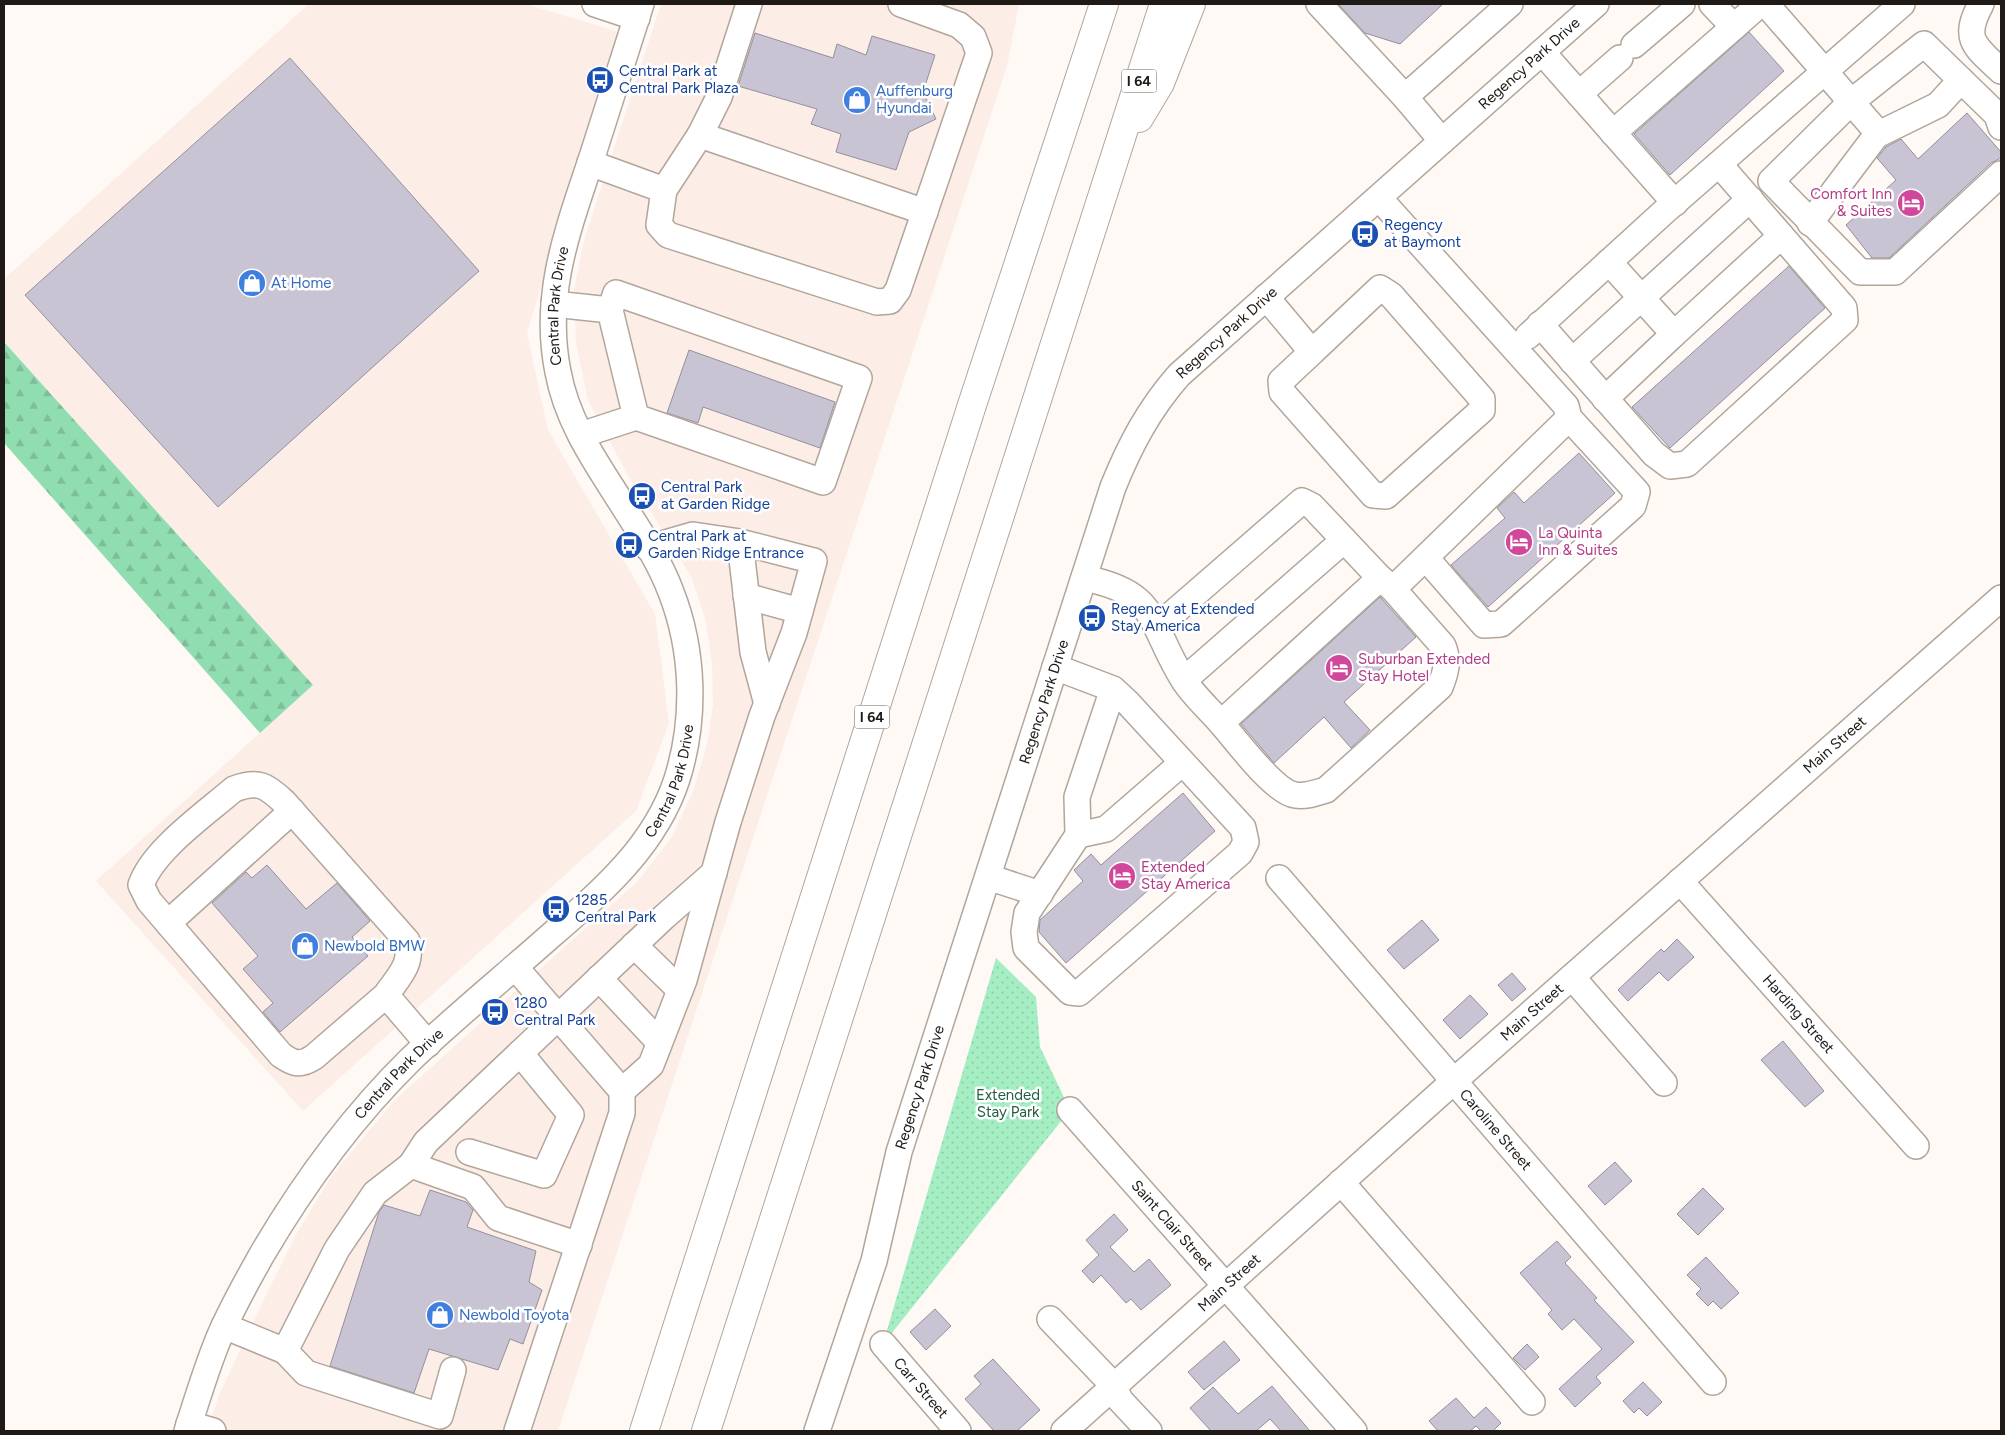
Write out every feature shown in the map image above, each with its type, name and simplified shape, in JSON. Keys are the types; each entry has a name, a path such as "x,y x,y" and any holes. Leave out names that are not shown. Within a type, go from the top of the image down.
{"highway":[{"name":"I 64","path":"644,1431 960,442 1104,4"},
{"name":"I 64","path":"706,1431 1164,4"},
{"path":"1115,158 1160,83 1191,4"}],"street":[{"path":"595,4 639,11"},
{"path":"749,4 719,97 700,135 664,190 658,225 668,234 877,302 890,301 898,290 979,53 973,37 959,25 901,4"},
{"path":"1319,4 1405,97 1442,141"},
{"path":"1405,97 1510,4"},
{"path":"1579,94 1682,4"},
{"path":"1712,4 1734,27"},
{"path":"1614,133 1760,4"},
{"path":"1766,4 1826,70 1878,133"},
{"path":"1515,347 1719,164 1902,4"},
{"path":"1981,4 1971,23 1972,39 1986,57 2001,71"},
{"name":"Regency Park Drive","path":"817,1431 874,1261 900,1152 1113,487 1128,451 1160,397 1179,375 1542,52 1580,9"},
{"name":"Central Park Drive","path":"188,1428 224,1326 279,1226 317,1168 362,1111 428,1044 602,890 634,856 659,818 675,784 686,746 691,701 688,663 681,624 670,589 648,548 590,454 569,410 558,371 554,304 555,278 639,11"},
{"path":"2001,127 1997,115 1924,44 1851,102 1770,181 1860,272 1895,272 2001,174"},
{"path":"1542,52 1675,203"},
{"path":"1810,222 1878,133 1938,104 1961,80"},
{"path":"700,135 925,212"},
{"path":"590,163 664,190"},
{"path":"1540,324 1654,454 1670,466 1687,464 1845,320 1844,308 1719,164"},
{"path":"1379,198 1515,347 1566,406 1569,418 1636,492 1633,506 1501,624 1484,625 1426,558"},
{"path":"1572,361 1750,199"},
{"path":"1606,398 1781,236"},
{"path":"1609,262 1674,334"},
{"path":"1380,288 1391,295 1482,399 1482,410 1386,496 1373,495 1282,392 1281,381 1312,352 1380,288"},
{"path":"581,435 636,417 823,482 859,378 616,293 610,310 636,417"},
{"path":"1266,297 1312,352"},
{"path":"554,304 610,310"},
{"path":"1221,723 1386,583 1426,558 1569,418"},
{"path":"1084,578 1108,583 1133,594 1152,616 1157,626 1184,680 1272,782 1294,796 1310,796 1326,790 1440,687 1445,675 1448,657 1443,646 1386,583 1312,506 1302,501 1157,626"},
{"path":"622,1091 651,1064 680,990 714,873 767,704 794,633 814,561 740,542 693,535 648,548"},
{"path":"1184,680 1344,540"},
{"path":"740,542 753,652 767,704"},
{"path":"746,596 800,611"},
{"name":"Main Street","path":"1064,1431 1572,976 2001,598"},
{"path":"1055,667 1113,689 1243,828 1246,842 1240,853 1079,993 1070,992 1026,948 1024,932 1027,913 1078,835 1077,797 1113,689"},
{"path":"1078,835 1106,829 1182,763"},
{"path":"248,784 259,784 270,789 292,811 407,940 410,953 406,966 386,995 314,1057 303,1064 293,1064 281,1055 168,923 149,901 141,886 145,874 155,859 234,789 248,784"},
{"path":"168,923 292,811"},
{"path":"285,1351 337,1249 375,1193 412,1165 426,1142 634,945 714,873"},
{"path":"988,877 1040,894"},
{"name":"Caroline Street","path":"1279,878 1713,1382"},
{"name":"Harding Street","path":"1680,881 1916,1146"},
{"path":"634,945 680,990"},
{"path":"515,967 622,1091 622,1113 517,1431"},
{"path":"1572,976 1664,1084"},
{"path":"599,978 659,1042"},
{"path":"386,995 428,1044"},
{"path":"469,1152 544,1175 572,1115 520,1053"},
{"name":"Saint Clair Street","path":"1070,1110 1354,1431"},
{"path":"412,1165 473,1187 498,1218 579,1245"},
{"path":"1341,1182 1532,1402"},
{"path":"1050,1319 1114,1386 1120,1400 1149,1431"},
{"path":"224,1326 285,1351 306,1373 440,1416 453,1370"},
{"name":"Carr Street","path":"883,1344 958,1431"},
{"path":"188,1428 213,1431"}],"shaded area":[{"path":"309,4 526,4 619,32 527,333 548,430 655,614 669,723 636,811 303,1111 96,881 313,685 4,342 4,279"},
{"path":"661,4 1019,4 1007,66 558,1431 207,1431 220,1393 264,1299 297,1233 333,1174 395,1100 639,880 671,838 693,792 707,744 713,705 712,663 705,618 691,576 626,472 588,400 576,344 574,289 585,237"}],"green space":[{"path":"4,342 313,685 260,733 4,443"},
{"name":"Extended Stay Park","path":"996,958 1036,997 1040,1047 1070,1110 883,1344"}],"building":[{"path":"1338,4 1443,4 1400,44 1365,33"},
{"path":"1749,32 1784,71 1670,175 1634,134"},
{"name":"Auffenburg Hyundai","path":"755,33 833,58 837,44 866,55 872,36 935,55 923,92 936,119 909,132 896,170 836,152 841,134 811,124 817,109 738,86"},
{"name":"At Home","path":"290,58 479,271 218,507 25,295"},
{"name":"Comfort Inn & Suites","path":"1967,113 2001,152 2001,158 1991,163 1889,258 1872,258 1846,225 1896,180 1877,158 1886,147 1901,139 1918,159"},
{"path":"1789,266 1825,308 1670,448 1632,407"},
{"path":"689,350 835,402 820,448 703,407 698,423 667,413"},
{"name":"La Quinta Inn & Suites","path":"1579,453 1615,493 1488,607 1451,565 1505,518 1497,508 1514,492 1524,503"},
{"name":"Suburban Extended Stay Hotel","path":"1380,597 1416,637 1344,702 1370,730 1351,748 1324,717 1274,763 1241,724"},
{"name":"Extended Stay America","path":"1183,793 1215,831 1066,963 1039,932 1040,920 1083,881 1074,870 1091,854 1101,865"},
{"name":"Newbold BMW","path":"267,865 306,909 337,883 370,921 352,937 368,956 280,1032 263,1012 273,1003 243,969 258,956 212,903 246,872 252,878"},
{"path":"1422,920 1439,940 1404,969 1387,950"},
{"path":"1677,939 1694,957 1668,981 1659,972 1628,1001 1618,990 1661,949 1664,952"},
{"path":"1512,973 1526,989 1512,1001 1498,985"},
{"path":"1470,995 1488,1014 1460,1039 1443,1020"},
{"path":"1783,1041 1824,1091 1805,1107 1761,1060"},
{"path":"1615,1162 1632,1181 1605,1205 1588,1186"},
{"path":"1703,1188 1724,1209 1698,1235 1677,1214"},
{"name":"Newbold Toyota","path":"430,1190 466,1202 473,1210 467,1227 536,1251 529,1282 542,1290 523,1344 510,1339 498,1370 429,1349 414,1393 330,1366 379,1212 384,1205 420,1216"},
{"path":"1114,1214 1128,1230 1110,1247 1134,1272 1149,1259 1171,1285 1141,1310 1131,1299 1126,1303 1101,1275 1093,1283 1082,1271 1099,1255 1086,1240"},
{"path":"1557,1241 1571,1257 1565,1263 1597,1298 1594,1300 1634,1342 1596,1377 1601,1383 1575,1407 1559,1389 1602,1349 1574,1319 1562,1330 1548,1314 1552,1310 1520,1273"},
{"path":"1706,1257 1739,1293 1721,1309 1713,1301 1708,1306 1696,1294 1701,1289 1687,1275"},
{"path":"935,1309 951,1326 926,1350 910,1332"},
{"path":"1224,1341 1240,1360 1204,1390 1188,1372"},
{"path":"1527,1344 1539,1357 1525,1370 1513,1358"},
{"path":"993,1359 1040,1410 1017,1431 994,1431 965,1399 981,1384 974,1376"},
{"path":"1643,1382 1662,1402 1647,1416 1639,1408 1634,1413 1623,1401"},
{"path":"1272,1386 1310,1431 1281,1431 1270,1419 1256,1431 1211,1431 1190,1408 1213,1387 1238,1414"},
{"path":"1456,1398 1474,1418 1486,1407 1501,1423 1493,1431 1481,1431 1476,1426 1470,1431 1438,1431 1429,1421"}],"place":[{"name":"Central Park at Central Park Plaza","path":"600,80"},
{"name":"Auffenburg Hyundai","path":"857,100"},
{"name":"Comfort Inn & Suites","path":"1911,203"},
{"name":"Regency at Baymont","path":"1365,234"},
{"name":"At Home","path":"252,283"},
{"name":"Central Park at Garden Ridge","path":"642,496"},
{"name":"La Quinta Inn & Suites","path":"1519,542"},
{"name":"Central Park at Garden Ridge Entrance","path":"629,545"},
{"name":"Regency at Extended Stay America","path":"1092,618"},
{"name":"Suburban Extended Stay Hotel","path":"1339,668"},
{"name":"Extended Stay America","path":"1122,876"},
{"name":"1285 Central Park","path":"556,909"},
{"name":"Newbold BMW","path":"305,946"},
{"name":"1280 Central Park","path":"495,1012"},
{"name":"Newbold Toyota","path":"440,1315"}]}
